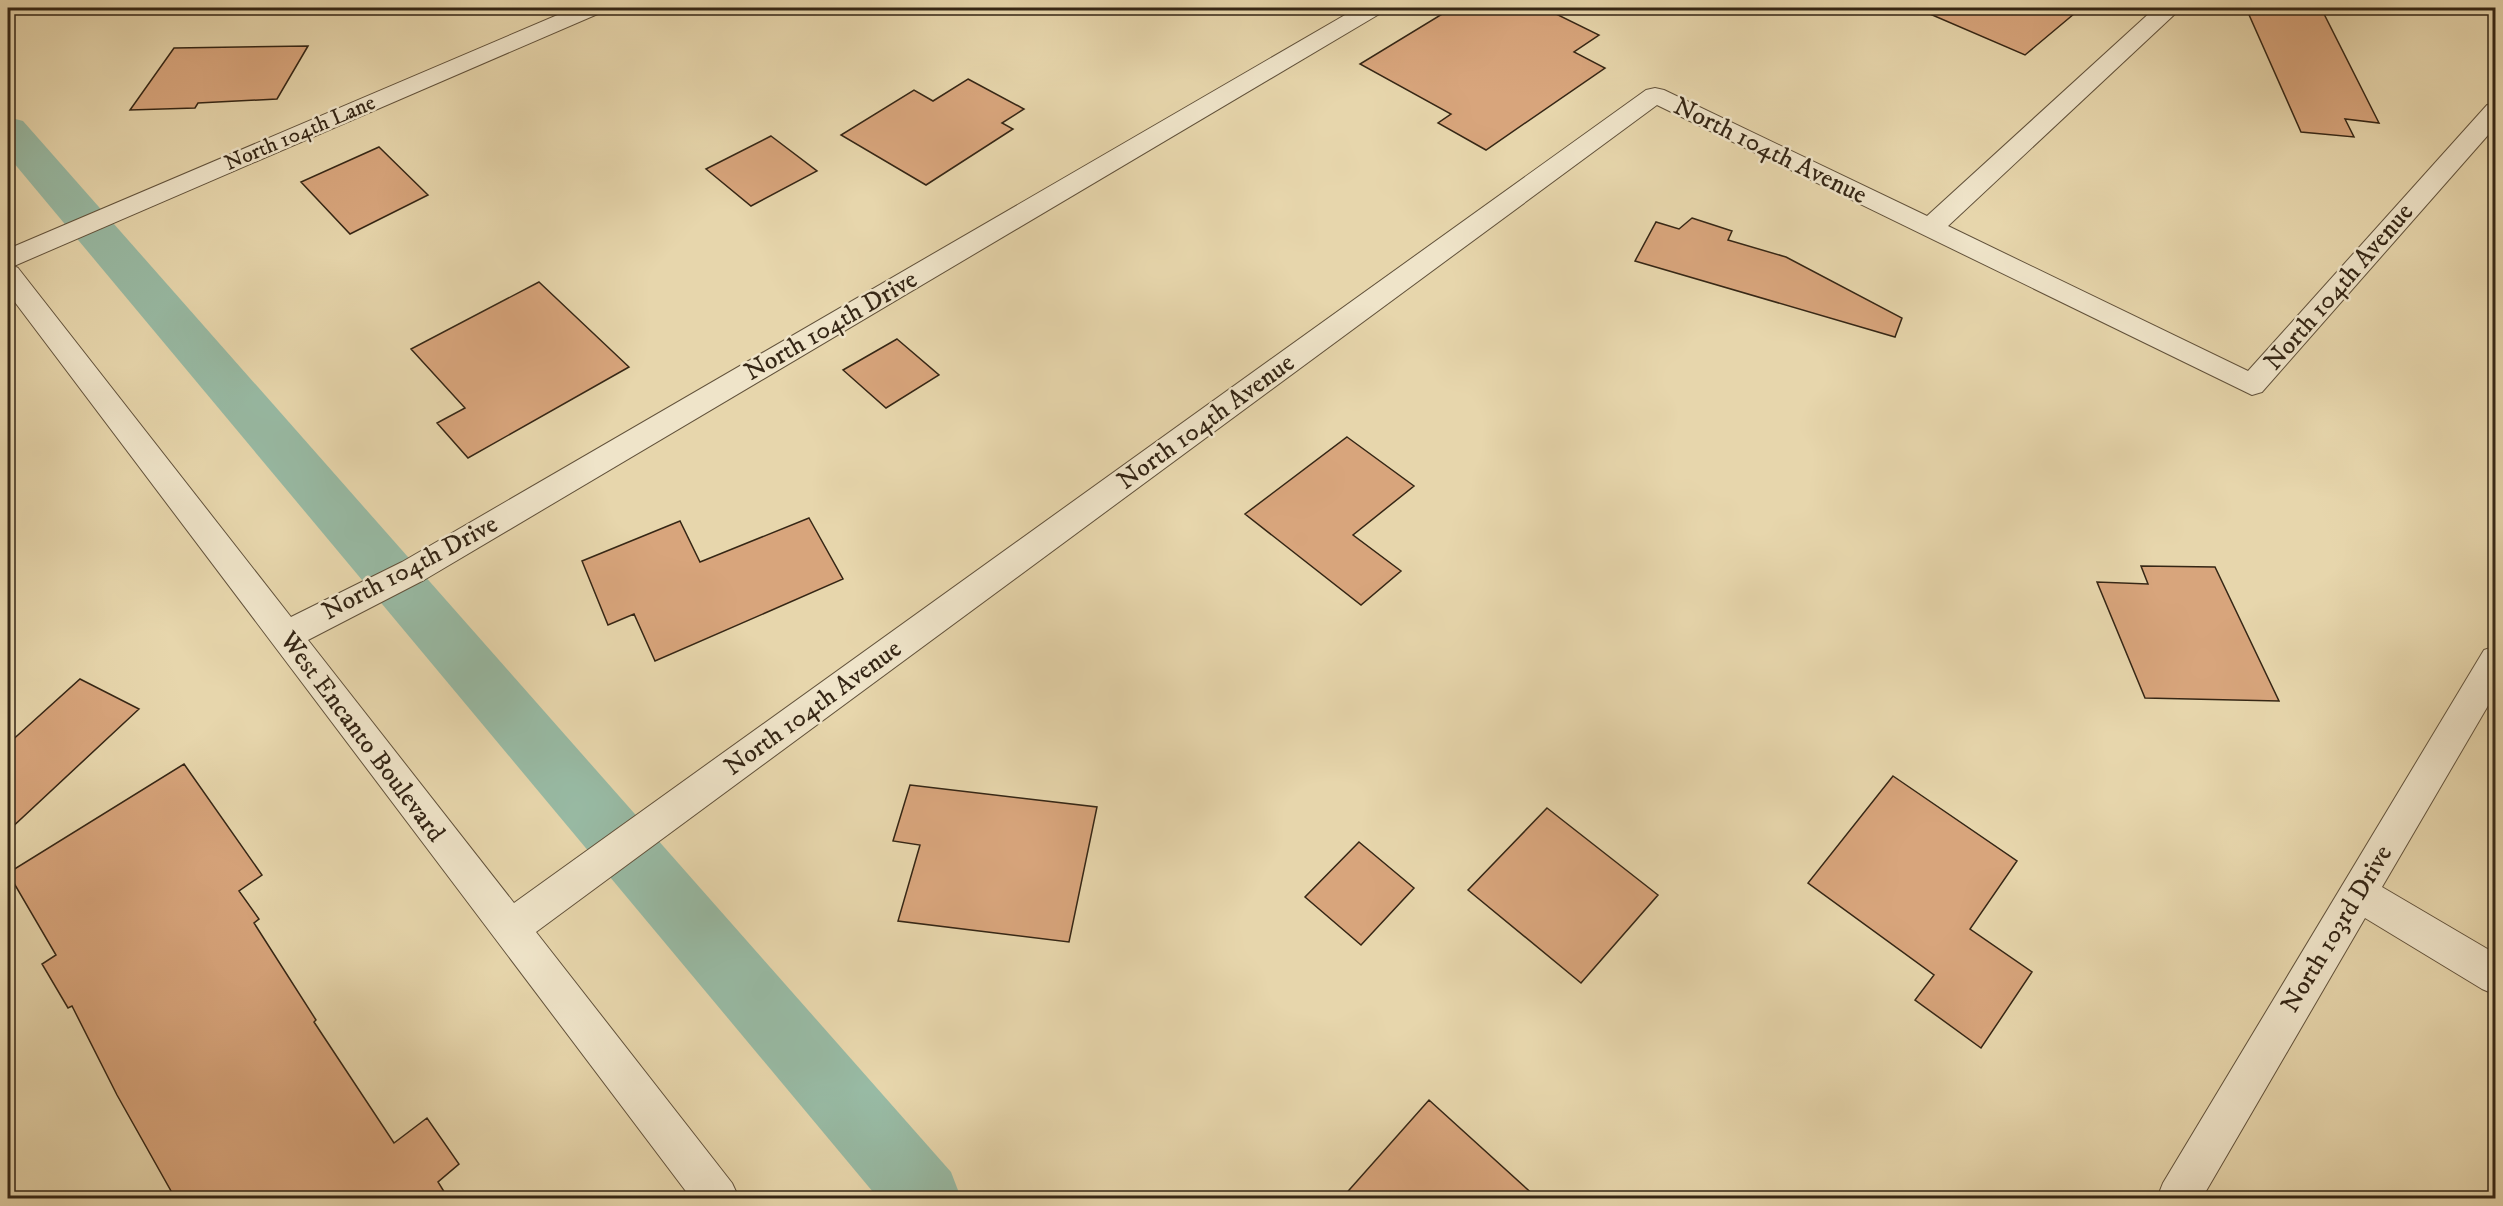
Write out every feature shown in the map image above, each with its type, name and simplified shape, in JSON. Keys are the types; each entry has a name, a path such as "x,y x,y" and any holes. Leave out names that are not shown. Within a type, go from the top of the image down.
{"street":[{"name":"North 104th Lane","path":"8,259 66,232 592,8"},
{"name":"North 104th Drive","path":"285,636 372,590 412,572 1373,8"},
{"path":"1930,228 2168,8"},
{"name":"North 104th Avenue","path":"509,929 1655,95 2252,385 2496,110"},
{"name":"West Encanto Boulevard","path":"8,274 717,1198"},
{"name":"North 103rd Drive","path":"2178,1198 2496,660"},
{"path":"2358,893 2496,976"}],"building":[{"path":"1452,8 1544,8 1599,35 1574,52 1605,68 1486,150 1438,123 1451,114 1360,64"},
{"path":"1916,8 2081,8 2025,55"},
{"path":"2246,8 2302,8 2304,12 2324,14 2379,123 2345,119 2354,137 2301,132"},
{"path":"308,46 277,99 198,103 195,108 130,110 174,48"},
{"path":"968,79 1024,109 1002,123 1013,129 926,185 841,135 914,90 933,101"},
{"path":"771,136 817,171 751,206 706,169"},
{"path":"379,147 428,195 350,234 301,182"},
{"path":"1692,218 1732,231 1728,240 1786,257 1902,318 1895,337 1635,261 1656,222 1679,229"},
{"path":"539,282 629,367 468,458 437,423 465,408 411,349"},
{"path":"897,339 939,375 886,408 843,370"},
{"path":"1347,437 1414,486 1353,535 1401,571 1361,605 1245,514"},
{"path":"809,518 843,579 655,661 634,614 608,625 582,561 680,521 700,562"},
{"path":"2141,566 2215,567 2279,701 2145,698 2097,582 2148,584"},
{"path":"80,679 139,709 8,831 8,744"},
{"path":"184,764 262,875 239,891 259,919 254,923 316,1020 314,1022 394,1143 427,1118 459,1164 438,1182 448,1198 175,1198 117,1095 72,1006 68,1008 42,964 56,955 8,873"},
{"path":"1893,776 2017,861 1970,929 2032,972 1981,1048 1915,1000 1934,975 1808,883"},
{"path":"910,785 1097,807 1069,942 898,921 920,845 893,841"},
{"path":"1547,808 1658,895 1581,983 1468,890"},
{"path":"1359,842 1414,888 1361,945 1305,897"},
{"path":"1429,1100 1537,1198 1342,1198"}],"waterway":[{"path":"8,130 925,1198"}]}
